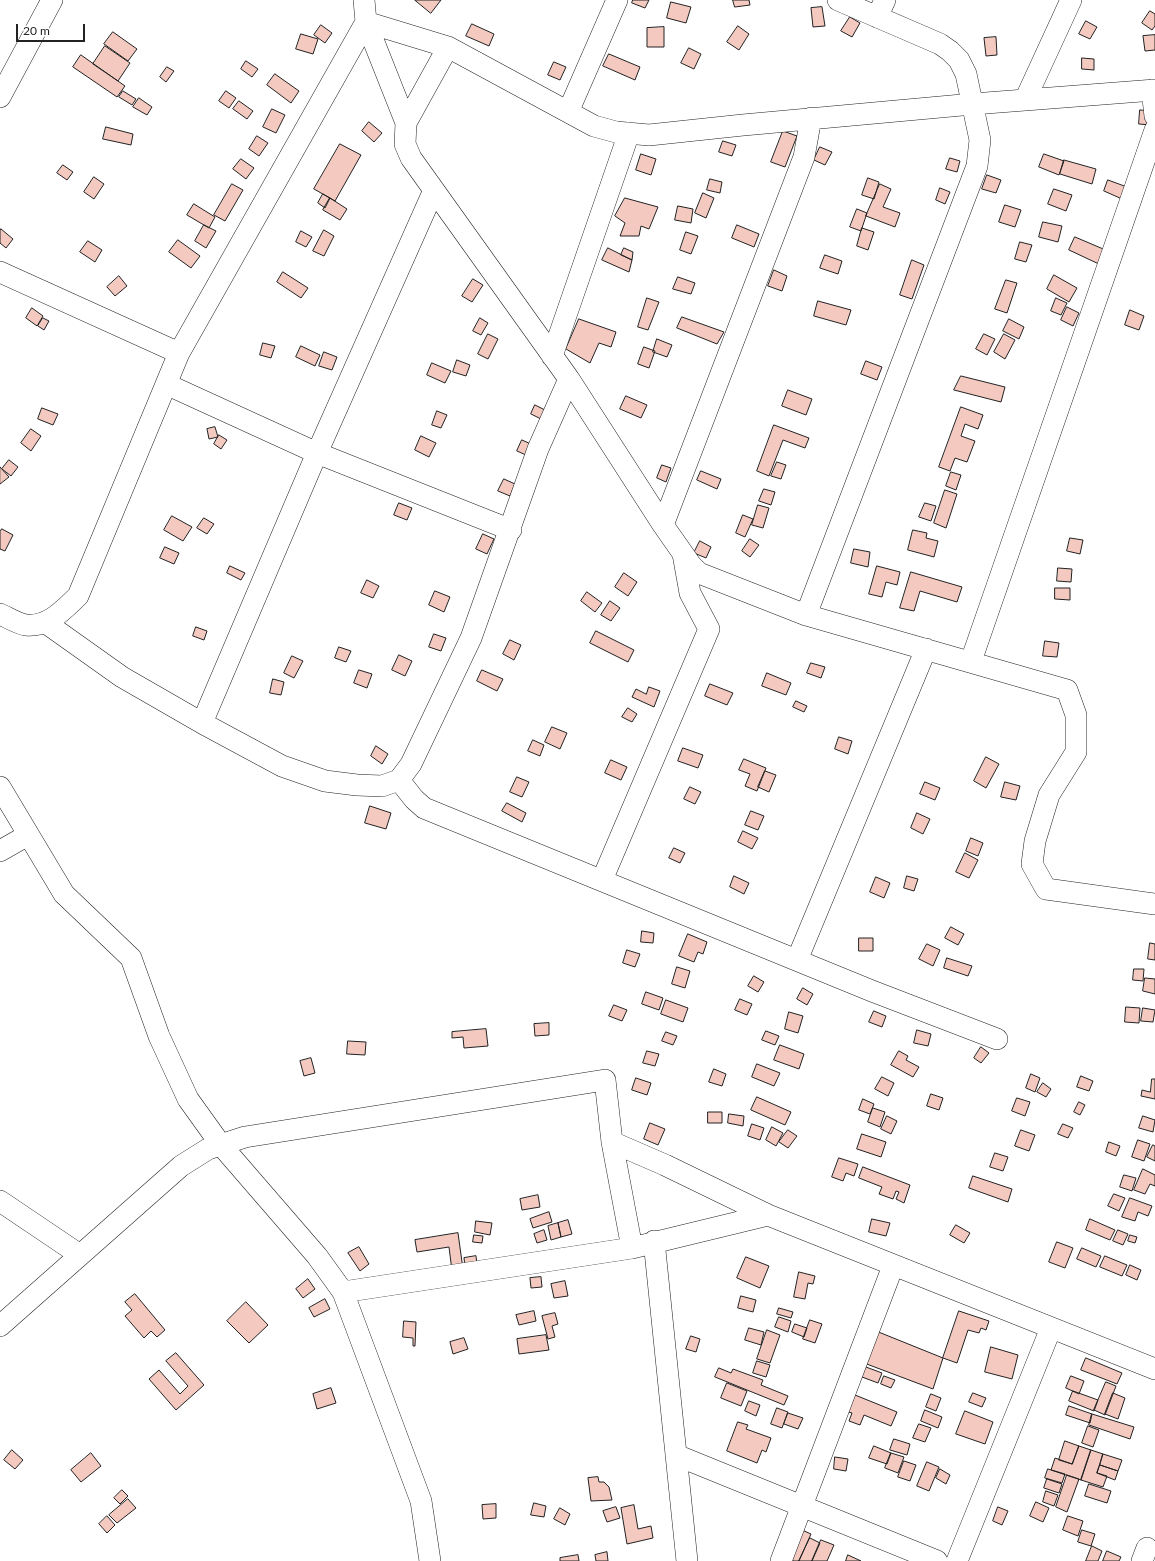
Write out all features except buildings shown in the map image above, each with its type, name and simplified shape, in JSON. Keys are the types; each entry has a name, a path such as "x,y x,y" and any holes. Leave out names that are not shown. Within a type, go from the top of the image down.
{"street":[{"path":"0,97 52,0"},
{"path":"364,0 366,22 406,123 405,144 411,158 568,379 663,525 691,565 699,573 806,615 971,661 1067,690 1076,715 1076,752 1049,795 1035,841 1032,864 1046,889 1155,904"},
{"path":"568,112 617,0"},
{"path":"806,615 977,166 980,140 966,74 959,60 950,51 881,8 838,0"},
{"path":"1025,100 1071,0"},
{"path":"366,22 448,47 594,126 616,132 649,135 812,118 1154,90 1155,116"},
{"path":"0,614 25,625 46,623 58,615 78,596 179,353 366,22"},
{"path":"406,123 448,47"},
{"path":"663,525 804,157 812,118"},
{"path":"971,661 1152,143 1155,130"},
{"path":"552,356 629,133"},
{"path":"202,723 317,453 434,190"},
{"path":"0,272 179,353"},
{"path":"46,623 122,677 202,723 282,766 325,781 357,785 382,786 399,780 411,764 471,638 511,530 538,449 568,379"},
{"path":"166,384 317,453 511,530"},
{"path":"602,880 709,629 690,593 683,553"},
{"path":"797,960 926,649"},
{"path":"399,780 414,799 424,808 797,960 997,1039"},
{"path":"0,787 64,894 131,958 159,1036 188,1099 221,1145 317,1256 343,1292 421,1501 430,1561"},
{"path":"0,850 28,835"},
{"path":"0,1326 181,1166 208,1149 245,1137 604,1080 612,1142 632,1248"},
{"path":"612,1142 665,1165 768,1215 1155,1369"},
{"path":"0,1201 80,1255"},
{"path":"343,1292 632,1248 654,1241 768,1215"},
{"path":"654,1241 687,1561"},
{"path":"781,1561 893,1266"},
{"path":"957,1561 1051,1328"},
{"path":"676,1455 937,1561"}]}
